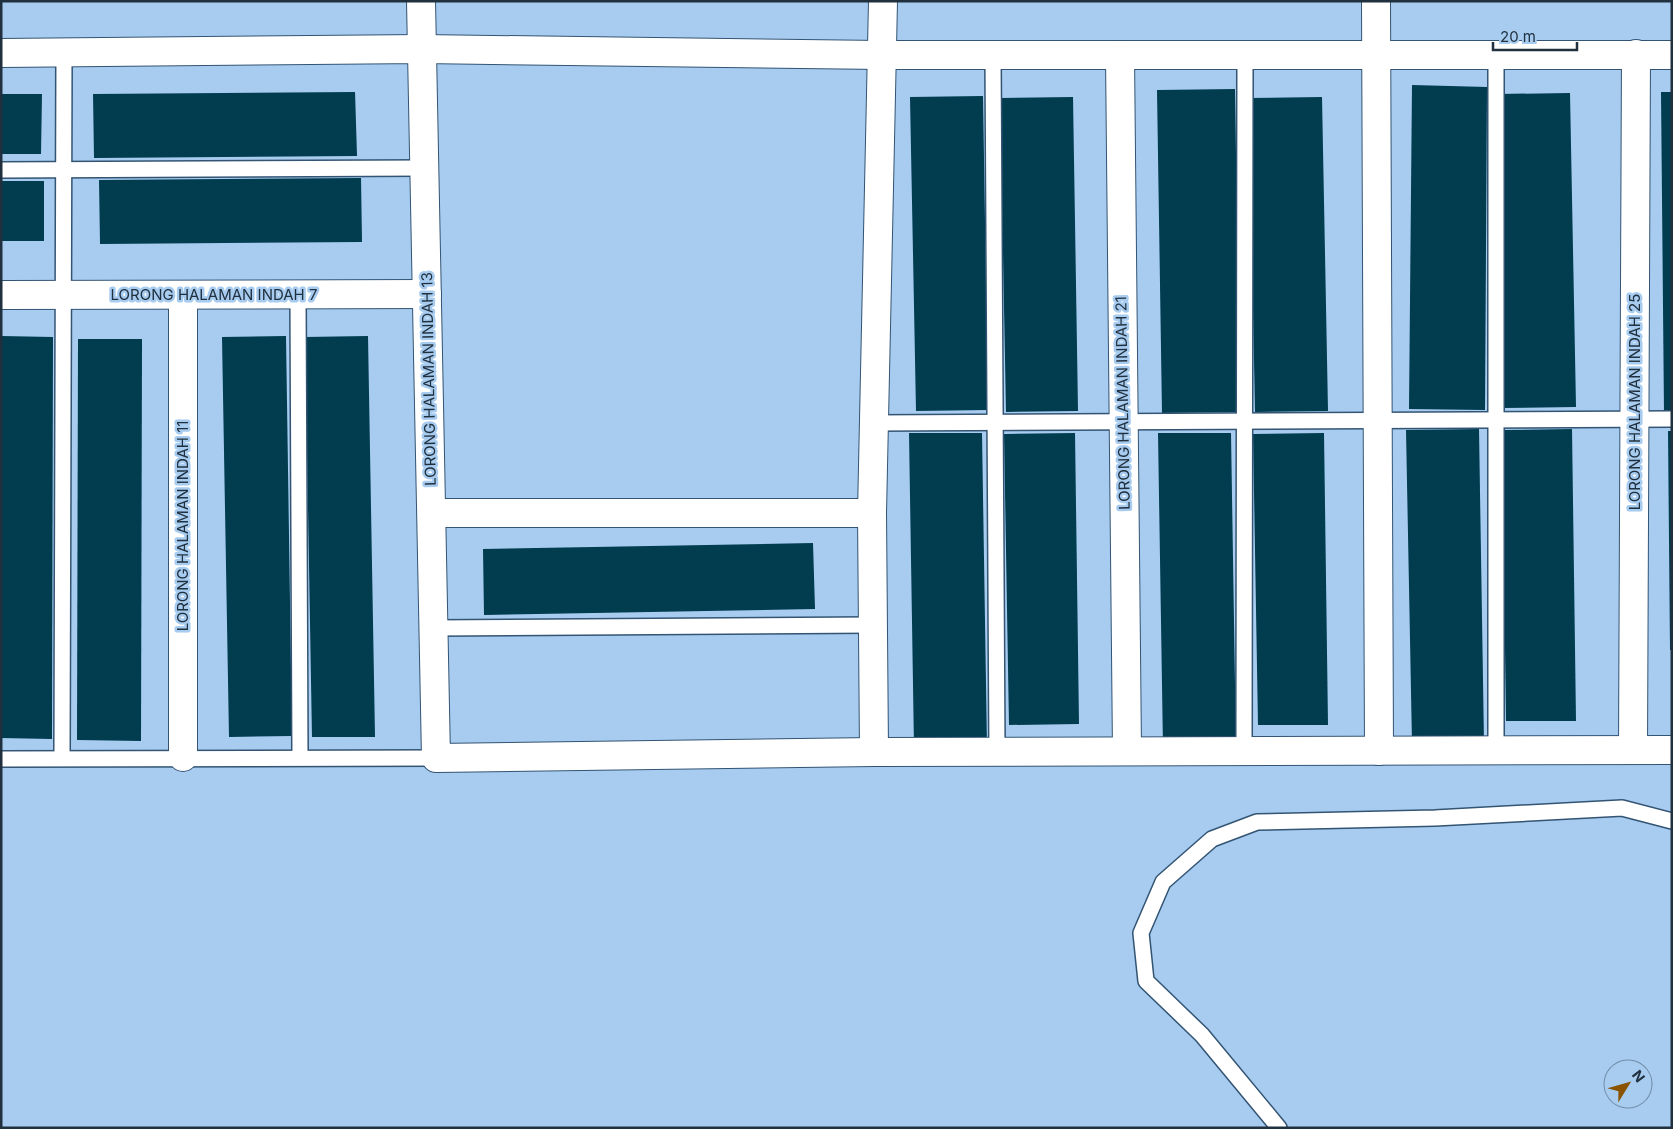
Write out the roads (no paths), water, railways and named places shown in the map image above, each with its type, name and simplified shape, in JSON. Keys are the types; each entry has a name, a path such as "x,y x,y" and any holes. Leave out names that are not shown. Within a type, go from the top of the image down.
{"street":[{"name":"LORONG HALAMAN INDAH 13","path":"421,1 436,758"},
{"path":"874,752 872,513 883,1"},
{"path":"1376,1 1379,751"},
{"path":"1,53 422,49 881,55 1672,54"},
{"name":"LORONG HALAMAN INDAH 25","path":"1633,750 1636,54"},
{"name":"LORONG HALAMAN INDAH 21","path":"1120,55 1127,752"},
{"name":"LORONG HALAMAN INDAH 7","path":"1,295 427,294"},
{"name":"LORONG HALAMAN INDAH 11","path":"183,296 183,757"},
{"path":"432,513 872,513"},
{"path":"436,758 874,752 1672,750"}],"lane":[{"path":"62,758 64,52"},
{"path":"993,55 997,752"},
{"path":"1244,752 1245,55"},
{"path":"1496,55 1496,751"},
{"path":"1,170 425,168"},
{"path":"298,295 300,757"},
{"path":"874,423 1672,419"},
{"path":"434,628 873,625"},
{"path":"1,759 183,757 436,758"},
{"path":"1279,1128 1202,1034 1146,981 1141,933 1163,882 1212,839 1257,822 1436,818 1622,808 1672,821"}]}
